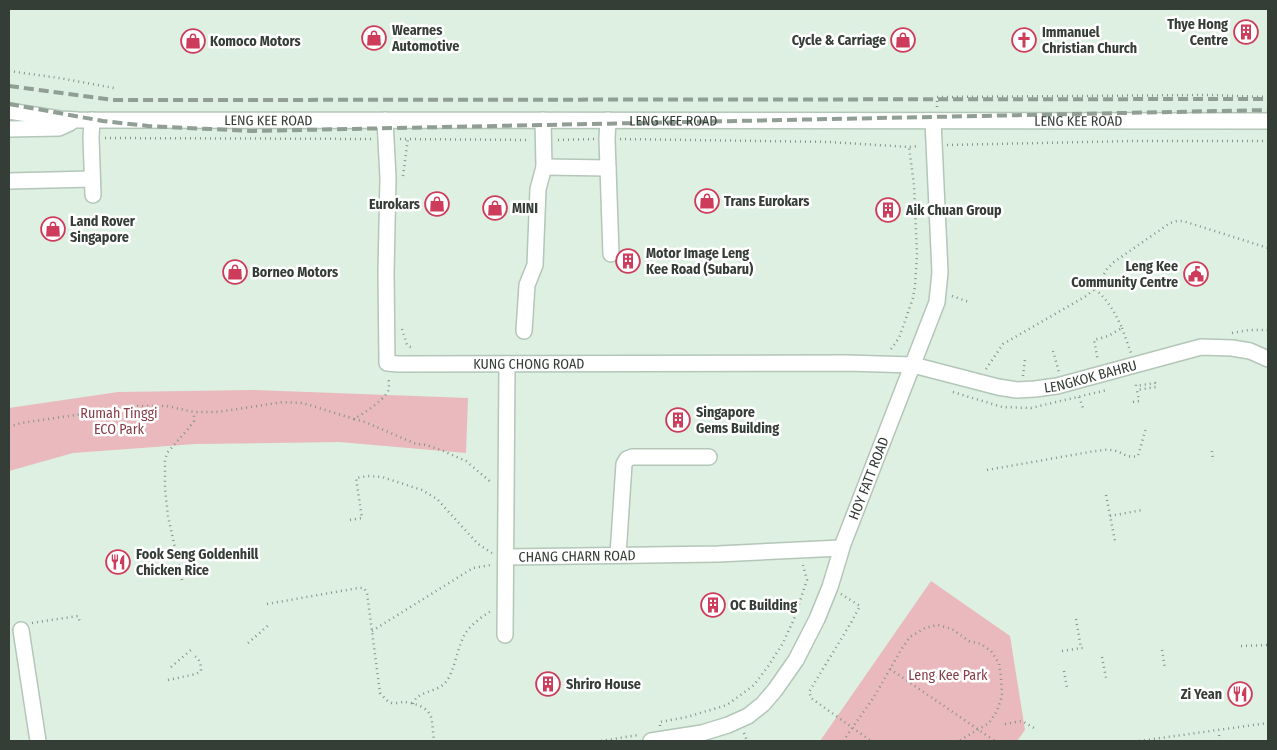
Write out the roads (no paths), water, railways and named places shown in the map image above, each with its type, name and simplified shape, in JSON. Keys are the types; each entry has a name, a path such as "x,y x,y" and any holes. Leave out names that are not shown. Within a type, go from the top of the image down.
{"street":[{"name":"LENG KEE ROAD","path":"9,112 60,119 85,120 608,120 935,117 1268,121"},
{"name":"HOY FATT ROAD","path":"652,735 702,733 728,725 748,716 775,690 796,660 817,620 842,548 937,302 940,281 940,254 934,145 935,117"},
{"name":"LENG KEE ROAD","path":"9,129 59,128 85,120"},
{"path":"85,120 91,138 93,194"},
{"name":"KUNG CHONG ROAD","path":"384,120 388,178 387,363 847,363 913,365"},
{"path":"524,331 527,285 535,265 538,189 544,167 543,120"},
{"path":"608,120 611,254"},
{"path":"544,167 608,168"},
{"path":"9,181 92,179"},
{"name":"LENGKOK BAHRU","path":"913,365 998,388 1017,390 1057,386 1201,347 1232,348 1250,351 1268,359"},
{"name":"CHANG CHARN ROAD","path":"507,364 505,544 499,555 718,554 842,548"},
{"path":"618,555 624,464 626,459 632,457 709,457"},
{"path":"499,555 505,635"},
{"path":"24,627 38,741"}],"railway":[{"path":"9,86 113,100 1268,99"},
{"path":"9,104 103,121 148,126 251,131 1268,110"}],"place":[{"name":"Thye Hong Centre","path":"1246,32"},
{"name":"Wearnes Automotive","path":"374,38"},
{"name":"Cycle & Carriage","path":"903,40"},
{"name":"Immanuel Christian Church","path":"1024,40"},
{"name":"Komoco Motors","path":"193,41"},
{"name":"Trans Eurokars","path":"707,201"},
{"name":"Eurokars","path":"437,204"},
{"name":"MINI","path":"495,208"},
{"name":"Aik Chuan Group","path":"888,210"},
{"name":"Land Rover Singapore","path":"53,229"},
{"name":"Motor Image Leng Kee Road (Subaru)","path":"628,261"},
{"name":"Borneo Motors","path":"235,272"},
{"name":"Leng Kee Community Centre","path":"1196,274"},
{"name":"Singapore Gems Building","path":"678,420"},
{"name":"Fook Seng Goldenhill Chicken Rice","path":"118,562"},
{"name":"OC Building","path":"713,605"},
{"name":"Shriro House","path":"548,684"},
{"name":"Zi Yean","path":"1240,694"}],"park label":[{"name":"Rumah Tinggi ECO Park","path":"119,422"},
{"name":"Leng Kee Park","path":"948,675"}]}
